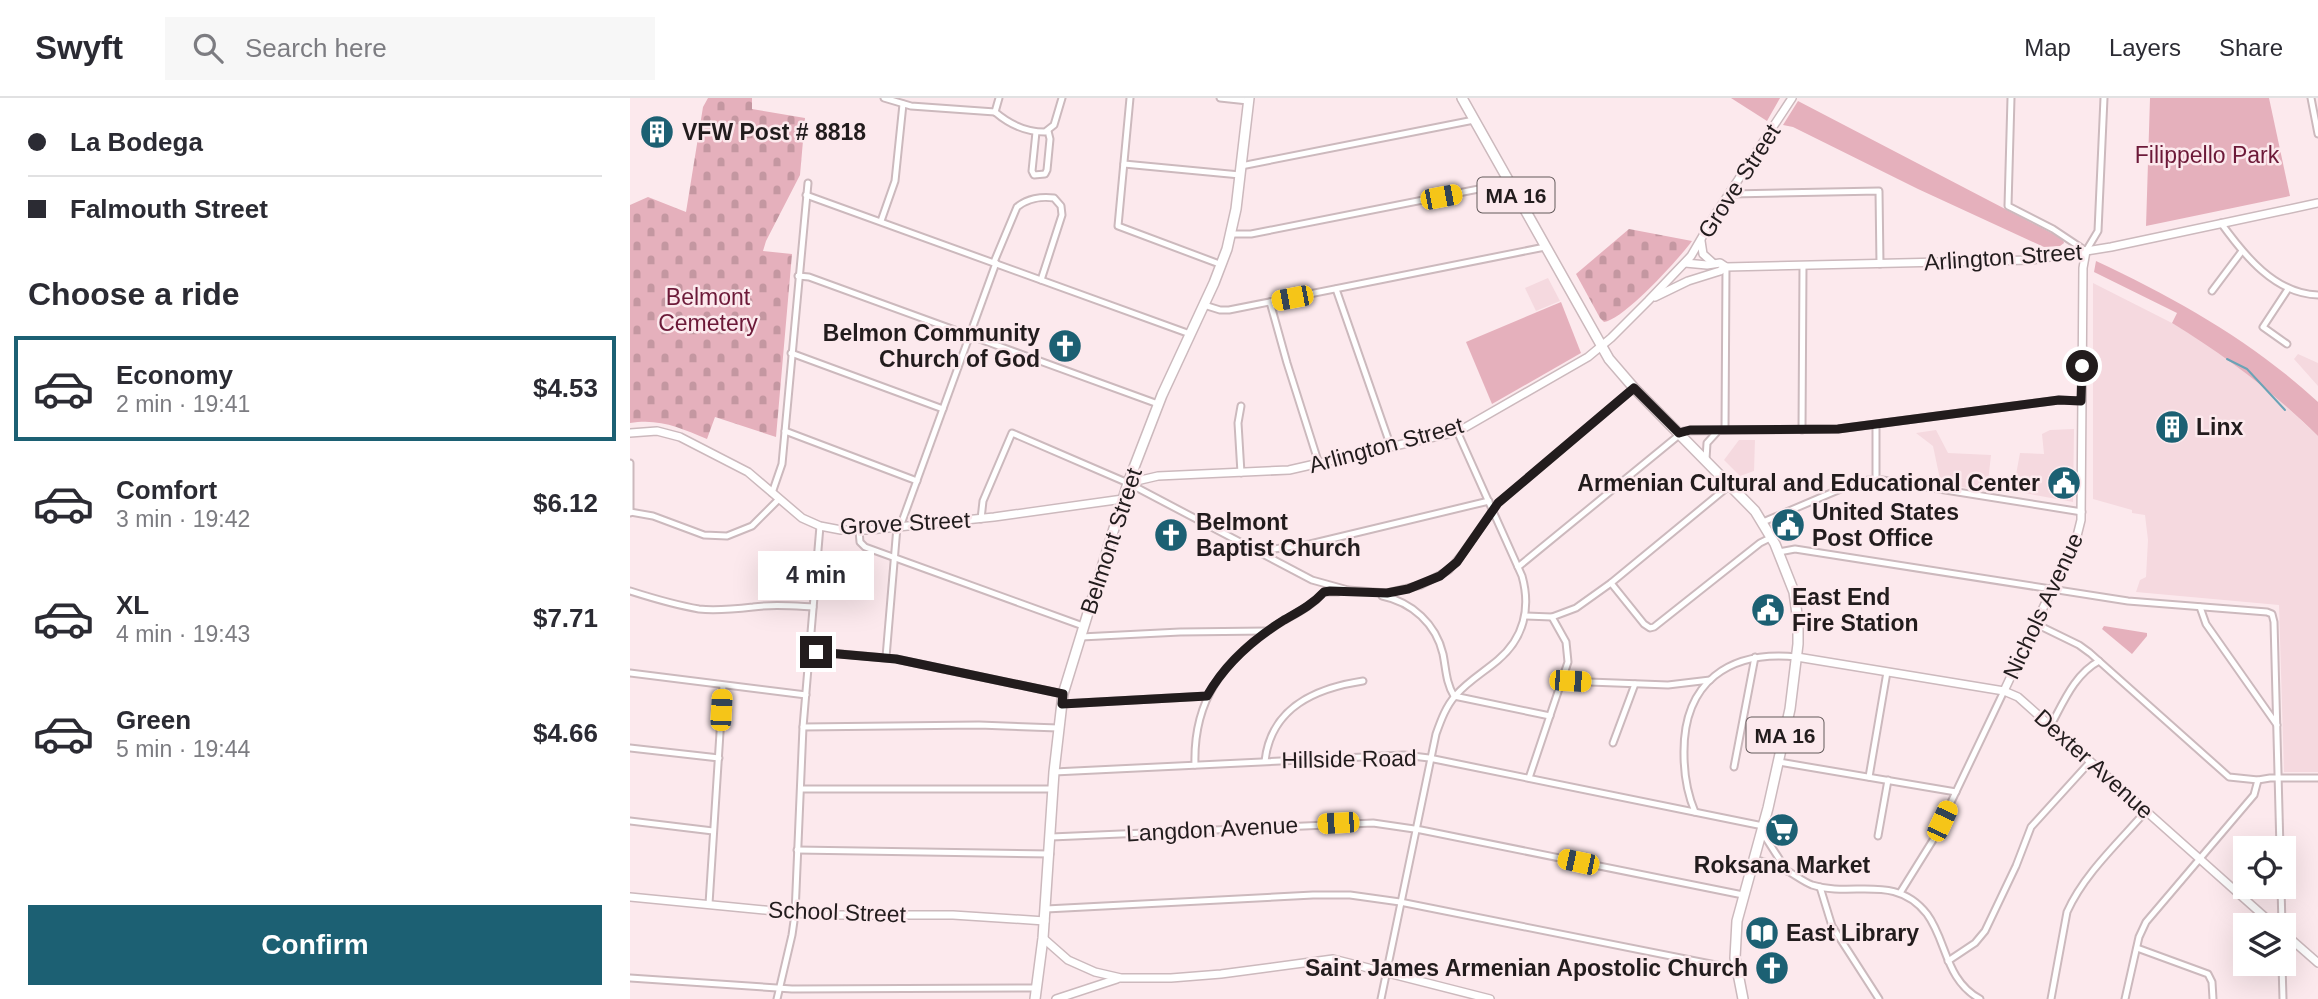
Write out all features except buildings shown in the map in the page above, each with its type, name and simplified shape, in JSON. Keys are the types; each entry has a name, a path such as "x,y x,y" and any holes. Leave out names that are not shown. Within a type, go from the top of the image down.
{"main road":[{"name":"MA 16","path":"1462,98 1602,347 1634,388 1763,522 1791,582 1799,632 1797,657 1779,762 1743,895 1736,934 1736,969 1743,999"},
{"name":"Belmont Street","path":"1035,999 1045,921 1053,789 1062,699 1128,483 1158,404 1222,265 1232,234 1248,99"}],"street":[{"path":"884,98 945,108 995,112 1010,124 1036,132 1048,131 1054,125 1062,98"},
{"path":"995,112 999,98"},
{"path":"1130,98 1118,226 1222,265"},
{"path":"1220,98 1248,99"},
{"path":"2011,98 2008,206 2053,229 2086,251 2098,231 2104,98"},
{"path":"2311,98 2318,134"},
{"name":"Grove Street","path":"1685,263 1791,99"},
{"path":"945,108 946,100"},
{"path":"881,221 895,181 902,102"},
{"path":"1124,164 1240,171 1474,120"},
{"path":"1036,132 1032,171 1034,175 1041,176 1047,170 1048,131"},
{"path":"772,493 780,471 785,431 807,183"},
{"path":"1232,234 1251,234 1509,183"},
{"path":"1731,194 1879,191 1881,264"},
{"path":"806,195 1190,334"},
{"path":"886,657 893,557 898,527 1017,207 1033,199 1046,197 1054,198 1061,206 1061,217 1041,280"},
{"name":"Arlington Street","path":"1648,301 1702,275 1726,267 2020,260 2086,251 2318,203"},
{"path":"2221,223 2242,251 2262,270 2288,289 2318,295"},
{"path":"1701,240 1703,254 1713,263"},
{"path":"1204,304 1224,311 1545,247"},
{"name":"Nichols Avenue","path":"1900,893 1921,863 2077,536 2082,512 2083,268 2086,251"},
{"path":"2212,290 2242,251"},
{"path":"1685,263 1691,272 1697,276 1702,275"},
{"name":"Arlington Street","path":"1128,483 1158,476 1276,472 1457,430 1587,358 1602,347 1685,263 1720,263 1726,267"},
{"path":"1802,430 1803,266"},
{"path":"1723,430 1726,267"},
{"path":"798,276 1158,404"},
{"path":"1336,289 1391,447"},
{"path":"2287,344 2263,327 2288,289"},
{"path":"1270,302 1318,464"},
{"path":"791,353 943,410"},
{"path":"1195,765 1198,722 1207,696 1230,662 1324,592 1397,592 1440,576 1457,562 1498,503 1634,388"},
{"path":"1518,567 1679,433 1690,430 1838,429 2059,400 2081,401"},
{"path":"1241,406 1238,423 1241,473"},
{"path":"1875,425 1876,478"},
{"path":"1381,999 1429,758 1440,723 1454,696 1507,651 1519,634 1525,616 1525,586 1457,430"},
{"path":"1706,460 1708,440 1723,430"},
{"name":"Grove Street","path":"630,433 657,431 680,438 738,466 753,475 797,515 820,526 859,531 981,519 1123,499"},
{"path":"785,431 917,481"},
{"path":"981,519 983,500 1012,433 1128,483 1322,584 1398,601 1415,611 1429,623 1439,640 1448,684 1454,696"},
{"path":"630,463 630,512 653,516 704,535 727,537 751,526 779,499"},
{"path":"1763,522 1857,482 1876,478 2082,512"},
{"path":"1525,616 1552,617 1576,608 1611,583 1730,485"},
{"path":"1258,551 1310,544 1489,501"},
{"path":"777,999 795,914 803,727 820,526"},
{"path":"859,531 862,545 1083,626"},
{"path":"1611,583 1650,628 1658,625 1760,543 1772,537"},
{"path":"1779,552 1795,549 2128,601 2263,611 2272,614 2280,836"},
{"path":"630,591 699,609 813,607"},
{"path":"2200,607 2206,624 2277,725"},
{"path":"1529,778 1569,662 1568,648 1552,617"},
{"path":"2036,624 2079,645 2225,774 2234,778 2258,780 2318,778"},
{"path":"1080,637 1180,632 1267,632"},
{"path":"809,651 886,657 1062,699 1207,696"},
{"path":"1695,812 1686,783 1685,737 1692,706 1710,680 1728,667 1755,657 1797,657"},
{"path":"1734,767 1755,657"},
{"name":"Dexter Avenue","path":"1797,657 2004,691 2018,697 2260,913"},
{"path":"2051,725 2078,678 2099,661"},
{"path":"1869,777 1887,672"},
{"path":"630,673 806,695"},
{"path":"1563,681 1681,685 1710,680"},
{"path":"1265,761 1272,733 1291,710 1322,691 1363,681"},
{"path":"1613,743 1635,684"},
{"path":"709,904 723,686"},
{"path":"1454,696 1550,716"},
{"path":"803,727 979,725 1058,728"},
{"path":"630,748 719,758"},
{"name":"Hillside Road","path":"1055,772 1393,754 1429,758 1529,778 1695,812 1763,829"},
{"path":"1779,762 1956,792"},
{"path":"1948,961 1975,943 1986,931 2031,827 2091,762"},
{"path":"1878,836 1888,780"},
{"path":"2125,999 2142,930 2150,916 2254,795 2258,780"},
{"path":"801,789 1053,789"},
{"path":"2051,999 2071,903 2146,811"},
{"path":"630,821 713,831"},
{"name":"Langdon Avenue","path":"1051,837 1373,823 1415,829 1743,895"},
{"path":"1763,829 1787,870"},
{"path":"797,850 1049,853"},
{"path":"1754,859 1787,870 1820,887 1876,888 1900,893 1915,902 1927,915 1960,981 1980,999"},
{"path":"1820,887 1832,926 1879,999"},
{"path":"1046,909 1325,894 1365,896 1736,969"},
{"name":"School Street","path":"630,897 829,916 953,915 1045,921"},
{"path":"1043,938 1068,960 1095,972 1121,978 1221,974 1327,959 1490,999"},
{"path":"2296,944 2318,963"},
{"path":"2137,948 2208,974 2212,982 2213,999"},
{"path":"2282,976 2283,999"},
{"path":"630,978 779,989 1036,988"},
{"path":"1055,999 1121,978"}],"shaded area":[{"path":"1548,278 1560,301 1536,311 1525,288"},
{"path":"2093,283 2207,344 2263,385 2318,436 2318,772 2284,772 2279,605 2136,592 2140,580 2146,577 2148,540 2145,515 2093,499"},
{"path":"2298,354 2318,363 2318,386 2294,359"},
{"path":"2074,429 2073,502 2013,491 2020,453 2044,454 2042,434 2050,430"},
{"path":"1936,430 1948,453 1991,455 1987,491 1941,484 1933,446 1916,433"},
{"path":"1739,440 1755,440 1754,471 1740,476 1724,460"}],"green space":[{"name":"Belmont Cemetery","path":"708,98 752,98 752,109 805,118 800,175 763,251 792,254 776,437 715,417 707,439 660,423 630,423 630,205 648,197 686,212 703,107"},
{"path":"1731,98 1780,98 1767,121"},
{"name":"Filippello Park","path":"2150,98 2269,98 2290,196 2146,226"},
{"path":"1798,101 2063,239 2064,243 2060,246 2044,247 1793,127 1783,125"},
{"path":"1629,229 1692,241 1637,300 1613,319 1604,322 1576,274"},
{"path":"2096,261 2185,306 2241,341 2293,380 2318,402 2318,436 2248,375 2172,323 2177,313 2094,272"},
{"path":"1561,302 1581,353 1492,404 1466,342"},
{"path":"2104,626 2147,633 2147,636 2132,654 2102,629"}],"waterway":[{"path":"2227,359 2247,369 2285,410"}],"place":[{"name":"VFW Post # 8818","path":"657,132"},
{"name":"Belmon Community Church of God","path":"1065,346"},
{"name":"Linx","path":"2172,427"},
{"name":"Armenian Cultural and Educational Center","path":"2064,483"},
{"name":"United States Post Office","path":"1788,525"},
{"name":"Belmont Baptist Church","path":"1171,535"},
{"name":"East End Fire Station","path":"1768,610"},
{"name":"Roksana Market","path":"1782,830"},
{"name":"East Library","path":"1762,933"},
{"name":"Saint James Armenian Apostolic Church","path":"1772,968"}],"route":[{"path":"816,652 896,659 981,676 1063,694 1062,704 1207,696 1230,662 1324,592 1397,592 1431,581 1449,570 1498,503 1634,388 1679,433 1684,430 1838,429 2059,400 2081,401 2082,366"}]}
